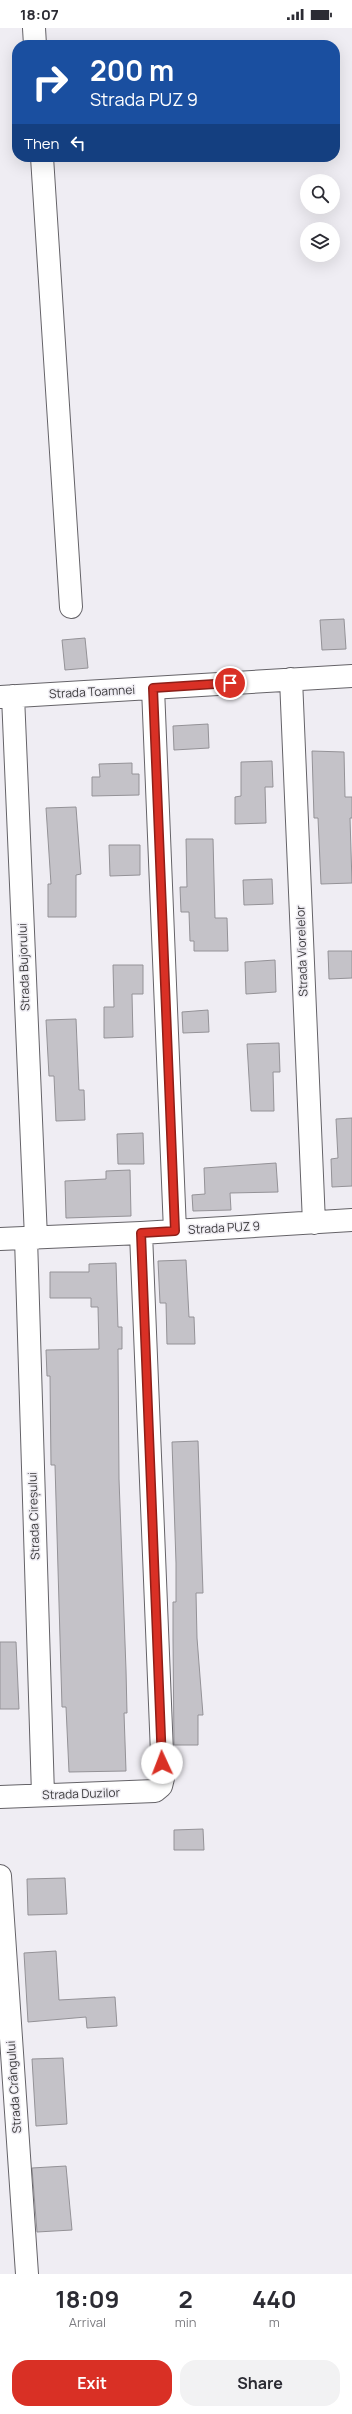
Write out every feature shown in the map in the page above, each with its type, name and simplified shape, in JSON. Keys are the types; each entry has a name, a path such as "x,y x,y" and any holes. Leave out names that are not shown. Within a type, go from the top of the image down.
{"street":[{"path":"34,28 35,40"},
{"path":"42,162 71,607"},
{"name":"Strada Toamnei","path":"6,697 352,676"},
{"name":"Strada Viorelelor","path":"291,679 314,1223"},
{"path":"153,688 175,1231"},
{"name":"Strada Bujorului","path":"6,697 31,1238"},
{"name":"Strada PUZ 9","path":"0,1239 141,1233 352,1220"},
{"name":"Strada Duzilor","path":"0,1797 155,1791 161,1786 163,1778 141,1233"},
{"name":"Strada Cireșului","path":"31,1238 43,1795"},
{"name":"Strada Crângului","path":"0,1876 27,2274"}],"building":[{"path":"344,619 346,649 322,650 320,620"},
{"path":"85,638 88,668 65,670 62,640"},
{"path":"208,724 209,748 174,750 173,726"},
{"path":"312,751 344,752 345,797 352,797 352,818 350,818 352,883 321,884 318,818 314,818"},
{"path":"272,761 273,787 265,787 266,823 235,824 235,797 241,796 241,762"},
{"path":"132,763 132,774 139,774 139,795 92,796 92,777 100,777 99,764"},
{"path":"76,807 81,874 76,875 76,917 48,917 48,884 51,884 46,808"},
{"path":"186,839 213,839 215,918 227,918 228,951 194,951 194,941 190,941 189,912 181,912 180,887 187,887"},
{"path":"109,845 140,845 140,875 110,876"},
{"path":"272,879 273,904 244,905 243,880"},
{"path":"328,951 352,951 352,978 329,979"},
{"path":"275,960 276,992 246,994 245,962"},
{"path":"113,965 143,965 143,994 132,994 133,1037 104,1038 104,1007 114,1007"},
{"path":"208,1010 209,1032 183,1033 182,1012"},
{"path":"76,1019 79,1090 84,1090 85,1120 56,1121 54,1076 49,1076 46,1020"},
{"path":"279,1043 280,1072 273,1072 274,1111 251,1111 247,1044"},
{"path":"352,1118 352,1186 332,1187 331,1159 338,1158 336,1119"},
{"path":"143,1133 144,1164 118,1164 117,1134"},
{"path":"276,1163 278,1192 230,1193 231,1210 193,1211 192,1195 205,1194 204,1168"},
{"path":"130,1170 131,1216 66,1218 65,1181 106,1179 106,1171"},
{"path":"186,1260 189,1317 194,1317 195,1344 167,1344 166,1303 160,1303 158,1261"},
{"path":"116,1263 118,1327 122,1327 122,1349 118,1349 119,1479 126,1670 127,1713 124,1713 126,1771 69,1772 66,1707 62,1707 55,1465 51,1465 50,1376 47,1376 46,1350 99,1349 98,1307 91,1307 91,1298 50,1298 50,1272 89,1272 89,1264"},
{"path":"198,1441 203,1593 196,1593 197,1638 203,1715 198,1715 198,1745 174,1745 173,1602 176,1602 176,1563 172,1442"},
{"path":"0,1642 16,1642 19,1709 0,1709"},
{"path":"203,1829 204,1850 174,1850 174,1830"},
{"path":"65,1878 67,1914 28,1915 27,1879"},
{"path":"56,1951 59,2000 115,1997 117,2026 87,2028 86,2017 28,2022 24,1953"},
{"path":"63,2058 67,2124 36,2126 32,2059"},
{"path":"66,2166 72,2230 37,2232 32,2168"}],"route":[{"path":"162,1763 141,1233 175,1231 153,688 230,683"}]}
